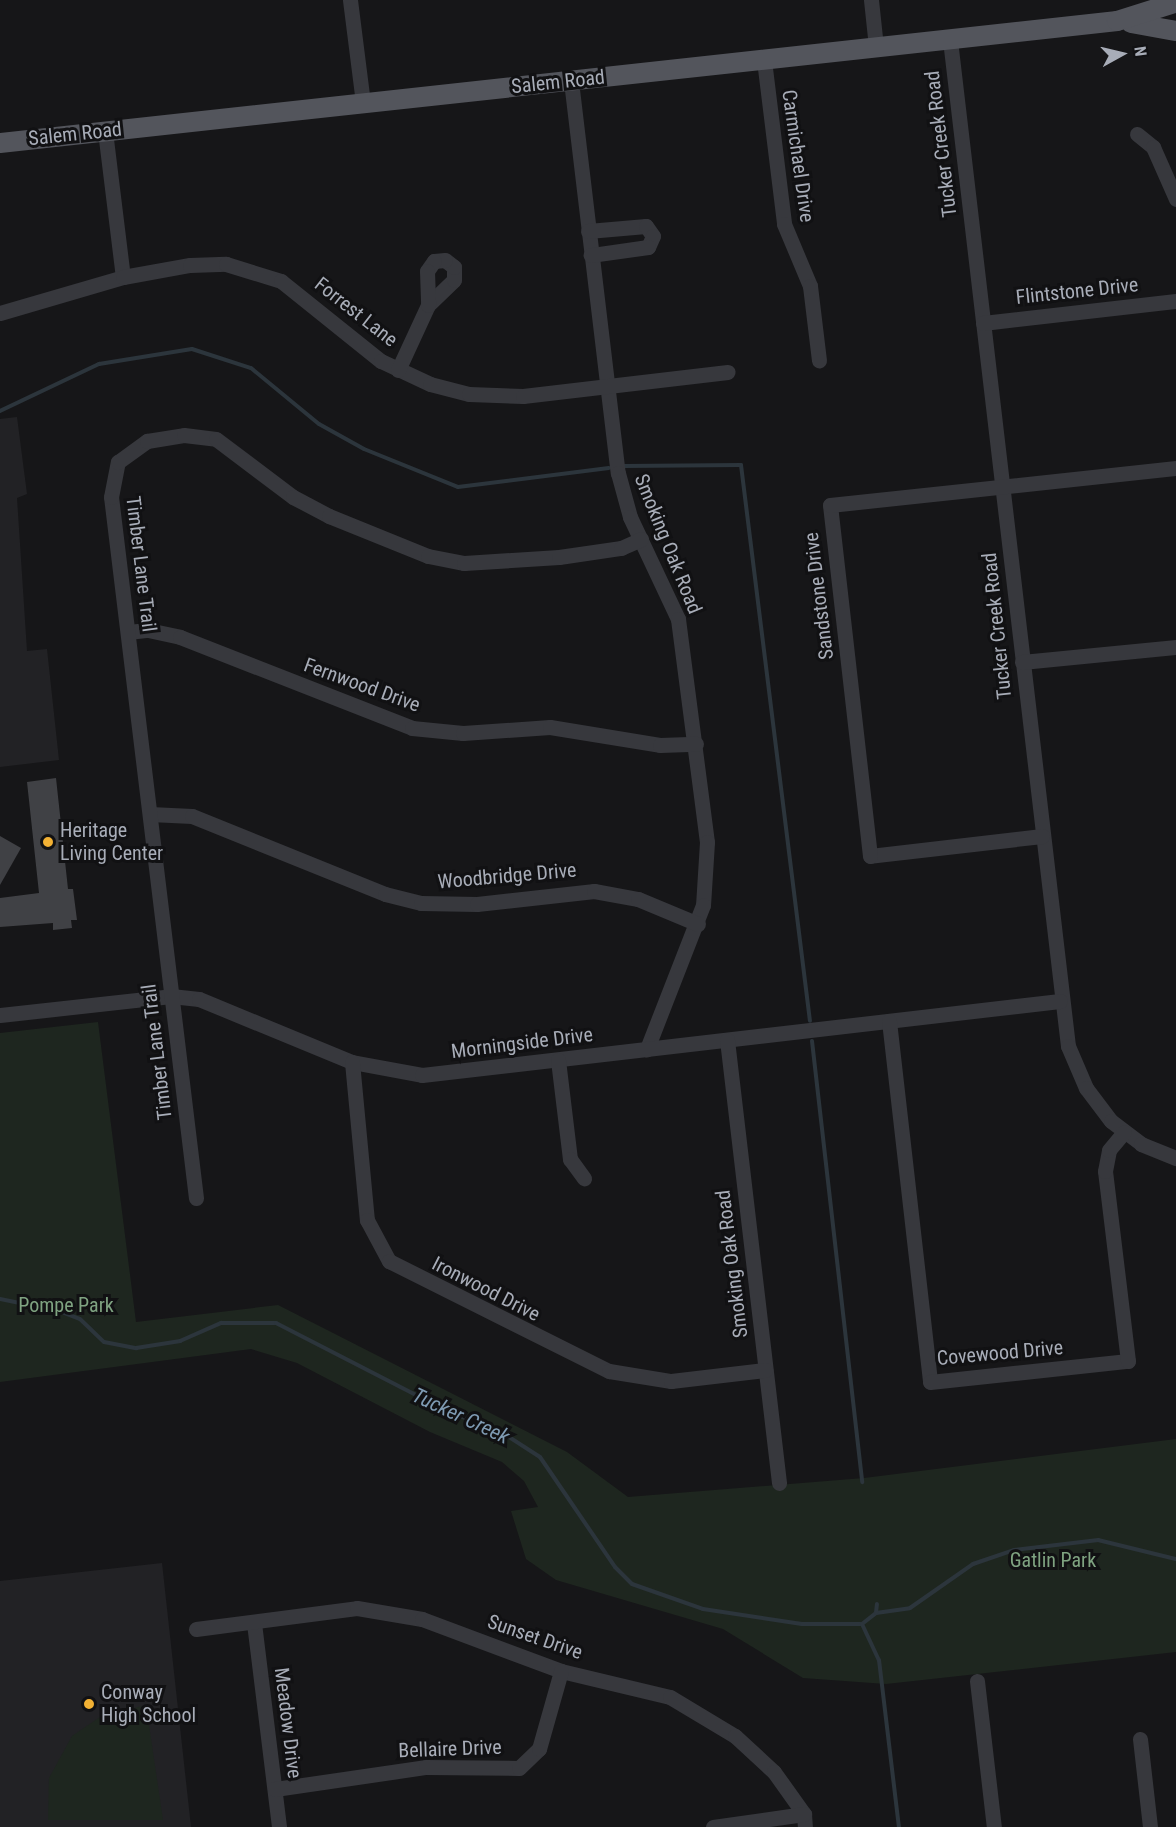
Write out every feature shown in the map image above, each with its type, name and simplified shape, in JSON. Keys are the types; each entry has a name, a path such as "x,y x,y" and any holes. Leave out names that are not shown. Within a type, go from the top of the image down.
{"main road":[{"name":"Salem Road","path":"0,143 1117,21 1164,4"},
{"path":"1164,4 1176,25"},
{"name":"Salem Road","path":"1117,21 1176,31"}],"street":[{"path":"350,0 363,103"},
{"path":"871,0 876,47"},
{"name":"Tucker Creek Road","path":"950,40 1060,1001 1075,1068 1099,1108 1124,1132 1176,1158"},
{"name":"Carmichael Drive","path":"764,60 784,224 810,286 819,360"},
{"name":"Smoking Oak Road","path":"571,81 618,473 640,539 678,619 696,744 708,865 698,924 647,1049"},
{"path":"105,131 123,277"},
{"path":"1137,134 1153,147 1176,199"},
{"path":"588,231 645,226 653,236 651,244 644,249 591,255"},
{"name":"Forrest Lane","path":"0,313 123,277 210,263 256,270 292,289 365,350 398,370 430,384 488,397 728,372"},
{"name":"Flintstone Drive","path":"983,323 1176,301"},
{"path":"398,370 428,304"},
{"name":"Timber Lane Trail","path":"196,1198 112,480 130,450 159,438 184,435 216,439 309,506 428,556 464,563 518,561 621,548 640,539"},
{"name":"Sandstone Drive","path":"1042,836 870,856 830,506 1176,468"},
{"name":"Fernwood Drive","path":"128,632 148,630 180,637 412,728 463,733 550,727 660,745 696,744"},
{"path":"1022,662 1176,647"},
{"name":"Woodbridge Drive","path":"150,814 192,816 385,894 421,903 477,903 594,891 639,899 698,924"},
{"name":"Morningside Drive","path":"0,1015 171,996 218,1006 352,1062 422,1075 1060,1001"},
{"name":"Covewood Drive","path":"889,1021 930,1382 1128,1361 1105,1171 1109,1150 1124,1132"},
{"name":"Smoking Oak Road","path":"727,1040 779,1483"},
{"path":"558,1060 570,1159 584,1178"},
{"name":"Ironwood Drive","path":"352,1062 367,1220 389,1261 609,1371 671,1381 765,1370"},
{"name":"Sunset Drive","path":"196,1629 357,1608 422,1619 561,1671 670,1697 735,1736 774,1772 804,1821"},
{"name":"Meadow Drive","path":"254,1623 279,1827"},
{"name":"Bellaire Drive","path":"275,1789 426,1767 519,1767 539,1749 561,1671"},
{"path":"977,1681 994,1827"},
{"path":"1140,1739 1150,1827"},
{"path":"713,1827 804,1821"}],"shaded area":[{"path":"17,417 27,494 17,498 27,651 47,649 59,760 0,767 0,419"},
{"name":"Conway High School","path":"162,1563 191,1827 0,1827 0,1581"}],"green space":[{"name":"Gatlin Park","path":"98,1022 136,1322 278,1305 567,1452 628,1497 864,1478 1176,1439 1176,1652 886,1684 803,1678 723,1629 556,1580 526,1559 511,1511 538,1507 524,1481 502,1462 430,1432 297,1363 251,1349 0,1382 0,1033"},
{"path":"146,1705 163,1820 48,1820 49,1778 72,1736 100,1717"}],"building":[{"name":"Heritage Living Center","path":"56,778 68,889 73,889 77,920 71,920 72,928 53,930 53,923 0,927 0,898 39,893 27,782"},
{"name":"Heritage Living Center","path":"0,836 21,848 0,885"}],"waterway":[{"path":"0,411 99,364 192,349 251,368 319,424 364,449 458,487 609,468"},
{"path":"624,466 741,465 810,1021"},
{"path":"812,1041 862,1482"},
{"name":"Tucker Creek","path":"0,1299 59,1311 80,1319 104,1342 136,1348 180,1341 221,1323 276,1323 443,1409 506,1435 540,1457 615,1567 632,1584 703,1609 802,1624 862,1624 876,1613 910,1608 973,1564 1014,1550 1098,1540 1176,1559"},
{"name":"Tucker Creek","path":"876,1613 877,1604"},
{"path":"862,1624 879,1660 899,1827"}],"place":[{"name":"Heritage Living Center","path":"48,842"},
{"name":"Conway High School","path":"89,1704"}],"park label":[{"name":"Pompe Park","path":"66,1305"}]}
